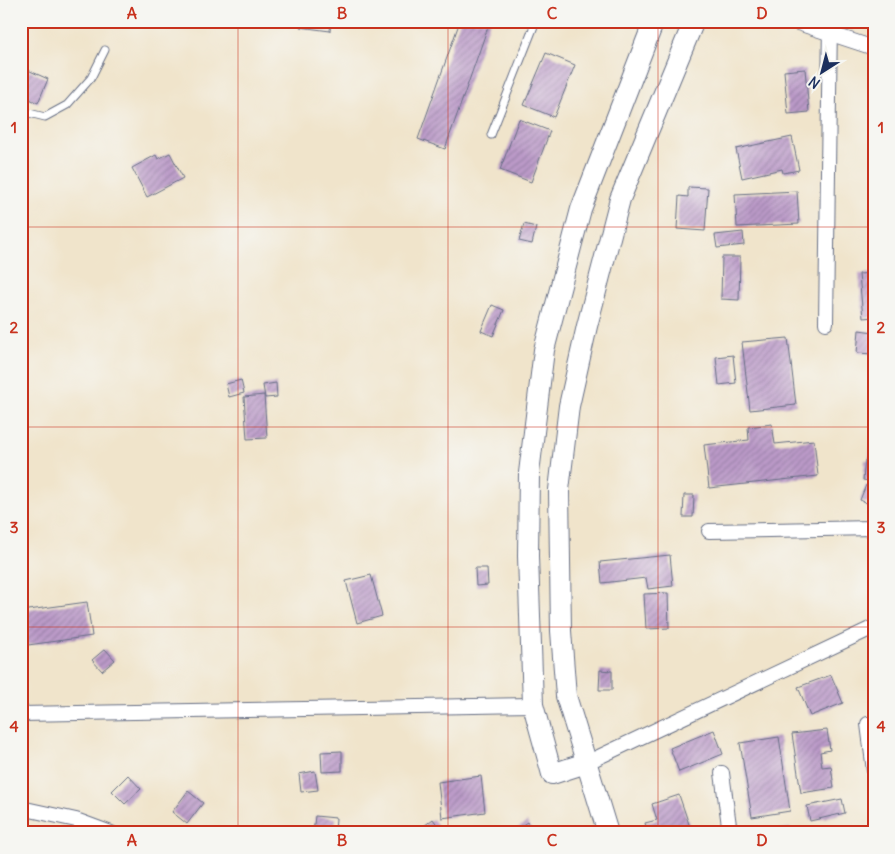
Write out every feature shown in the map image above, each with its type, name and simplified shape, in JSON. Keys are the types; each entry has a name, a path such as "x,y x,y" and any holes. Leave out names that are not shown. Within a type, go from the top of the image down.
{"street":[{"path":"654,21 581,209 544,350 529,473 528,556 533,705 552,774 586,763 874,627"},
{"path":"608,833 566,696 561,632 558,490 569,406 587,326 620,199 694,21"},
{"path":"792,21 830,27 874,48"},
{"path":"826,323 830,27"},
{"path":"709,532 874,528"},
{"path":"21,714 533,705 566,696"},
{"path":"868,724 874,771"},
{"path":"722,773 730,833"},
{"path":"21,808 76,820 111,833"}],"lane":[{"path":"491,135 536,21"},
{"path":"21,111 45,116 68,105 91,78 105,50"}],"building":[{"path":"301,21 331,21 330,31 300,27"},
{"path":"460,21 490,21 445,149 418,139"},
{"path":"546,53 575,65 554,117 524,105"},
{"path":"21,67 48,79 38,103 21,95"},
{"path":"805,69 809,112 788,114 784,71"},
{"path":"519,119 550,131 531,182 500,170"},
{"path":"792,137 799,170 783,173 782,169 742,178 736,149"},
{"path":"170,153 183,178 147,197 132,168 156,155 158,159"},
{"path":"688,187 708,188 705,231 677,229 679,196 688,197"},
{"path":"797,191 799,224 737,227 735,194"},
{"path":"524,224 536,227 532,244 519,241"},
{"path":"743,232 744,245 717,248 715,235"},
{"path":"722,257 740,257 739,300 721,299"},
{"path":"874,273 874,317 863,318 859,274"},
{"path":"492,305 504,310 493,336 481,331"},
{"path":"859,330 874,332 873,354 857,353"},
{"path":"788,338 796,405 750,410 742,342"},
{"path":"733,355 736,383 719,385 716,357"},
{"path":"241,380 244,393 229,397 226,384"},
{"path":"276,383 277,397 265,398 263,385"},
{"path":"264,395 267,438 247,439 244,397"},
{"path":"772,424 775,444 814,440 818,476 709,488 704,445 749,440 748,427"},
{"path":"872,428 874,428 874,482 863,480 865,460 869,460"},
{"path":"866,485 874,489 874,498 871,505 860,500"},
{"path":"684,495 694,495 693,517 683,517"},
{"path":"670,555 673,586 648,589 646,578 602,583 600,562"},
{"path":"475,568 487,568 488,585 476,586"},
{"path":"371,575 382,616 357,623 346,581"},
{"path":"668,593 669,628 646,629 644,594"},
{"path":"87,602 92,636 21,646 21,611"},
{"path":"105,649 115,660 102,671 92,660"},
{"path":"600,670 612,671 612,690 599,690"},
{"path":"831,675 843,703 810,716 798,687"},
{"path":"714,730 723,754 679,772 670,748"},
{"path":"827,730 830,750 820,752 822,767 831,766 834,788 801,793 792,734"},
{"path":"779,737 790,811 752,817 740,743"},
{"path":"342,751 342,771 322,772 321,752"},
{"path":"315,771 318,790 301,792 299,774"},
{"path":"128,775 141,789 125,804 112,791"},
{"path":"481,776 485,812 442,818 438,782"},
{"path":"188,791 203,803 187,824 172,812"},
{"path":"679,795 692,833 648,833 645,823 657,820 652,804"},
{"path":"842,799 845,813 810,821 807,806"},
{"path":"315,816 336,818 335,833 313,833"},
{"path":"433,819 443,833 415,833"},
{"path":"527,822 534,833 510,833"},
{"path":"790,828 791,833 763,833 763,832"}]}
